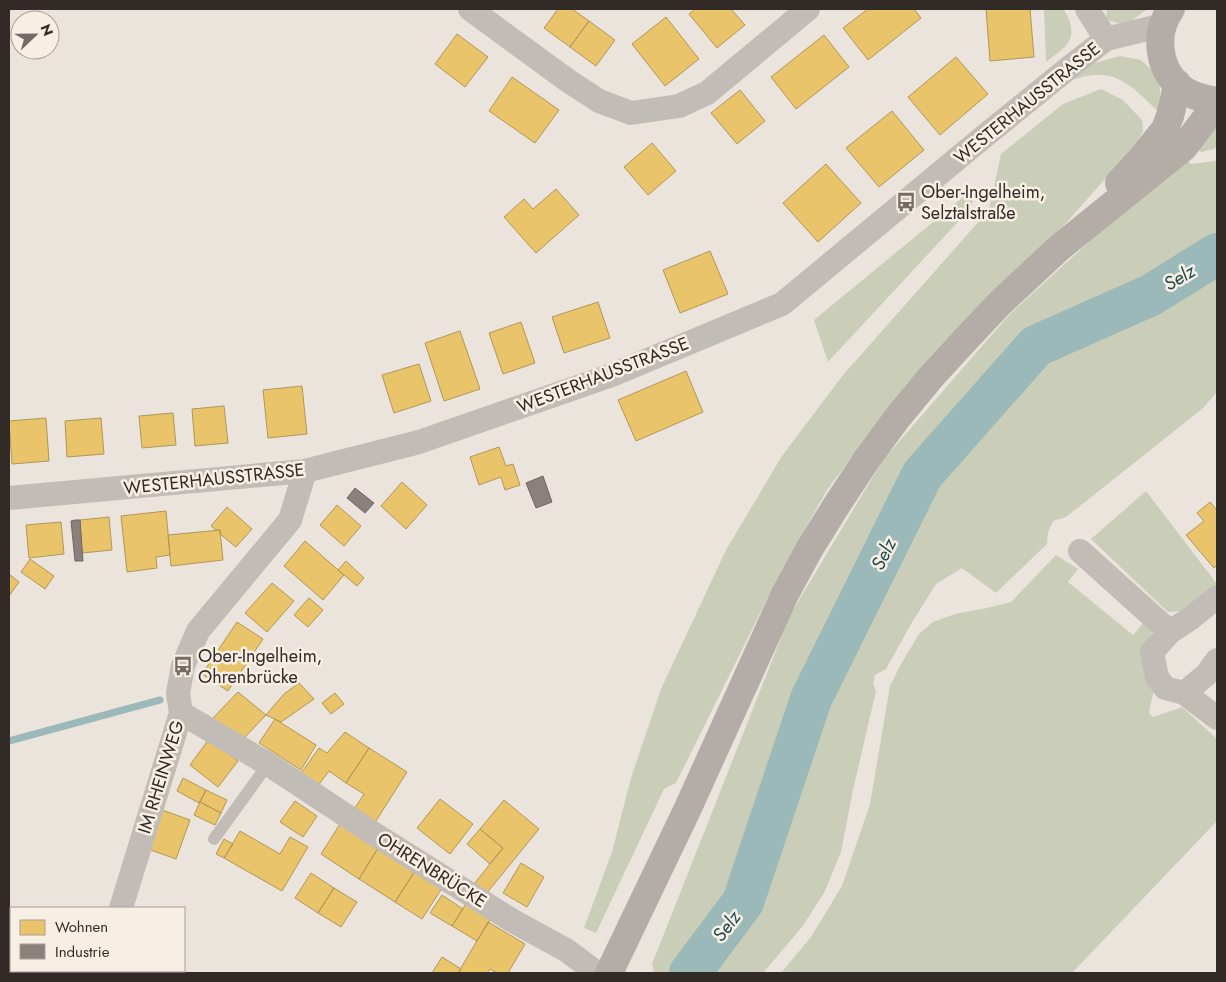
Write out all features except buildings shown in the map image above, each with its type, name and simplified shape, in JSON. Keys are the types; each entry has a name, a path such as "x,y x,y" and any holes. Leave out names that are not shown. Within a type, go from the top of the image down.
{"main road":[{"path":"608,973 688,808 785,594 810,548 867,459 898,417 931,378 1000,303 1060,248 1184,146 1217,101 1204,99 1192,94 1177,83 1169,73 1163,62 1165,27"},
{"path":"1060,248 1140,159 1164,129 1170,116 1177,83"}],"street":[{"path":"476,14 599,101 631,113 679,106 707,93 808,9"},
{"path":"1087,9 1106,39"},
{"name":"WESTERHAUSSTRASSE","path":"9,498 305,471 419,442 612,375 782,304 981,139 1106,39 1165,27"},
{"name":"IM RHEINWEG","path":"121,907 181,713 178,693 183,666 198,631 290,520 305,471"},
{"path":"1080,551 1170,632"},
{"path":"1217,597 1170,632 1152,652 1157,678 1165,688 1184,693 1217,718"},
{"path":"1184,693 1206,675 1217,660"},
{"name":"OHRENBRÜCKE","path":"181,713 268,764 371,832 513,921 566,950 597,973"}],"lane":[{"path":"214,839 268,764"}],"green space":[{"path":"1044,9 1063,9 1070,21 1071,30 1070,39 1066,45 1046,62"},
{"path":"1107,9 1147,9 1126,25 1106,20"},
{"path":"1120,56 1141,60 1154,72 1159,82 1160,113 1123,81 1102,75 1090,75 1076,79 1074,76 1095,63"},
{"path":"1101,89 1123,100 1142,120 1143,131 1137,143 1066,223 957,331 889,407 827,490 776,581 676,783 664,789 596,933 584,928 612,852 631,778 661,689 726,550 782,456 843,375 989,210 1001,154 1063,104"},
{"path":"1217,123 1217,146 1214,149 1201,152 1194,146"},
{"path":"1183,156 1191,164 1215,161 1217,159 1217,392 1202,409 1066,517 1053,521 1048,532 1047,544 996,593 962,568 936,584 886,669 875,675 873,683 876,691 841,852 824,893 802,927 763,973 654,973 652,964 790,615 883,460 1009,315"},
{"path":"972,190 976,194 968,211 828,362 814,320"},
{"path":"1146,491 1217,584 1185,611 1168,612 1091,539"},
{"path":"1056,555 1078,569 1068,582 1133,635 1144,622 1152,632 1145,651 1154,688 1149,713 1153,717 1182,707 1217,739 1217,821 1072,973 781,973 811,937 842,886 870,804 890,686 919,634 933,622 955,614 1011,602"}],"waterway":[{"name":"Selz","path":"690,973 743,902 811,699 922,475 1036,346 1151,295 1217,254"},
{"path":"9,741 160,700"}],"place":[{"name":"Ober-Ingelheim, Selztalstraße","path":"906,202"},
{"name":"Ober-Ingelheim, Ohrenbrücke","path":"183,666"}]}
